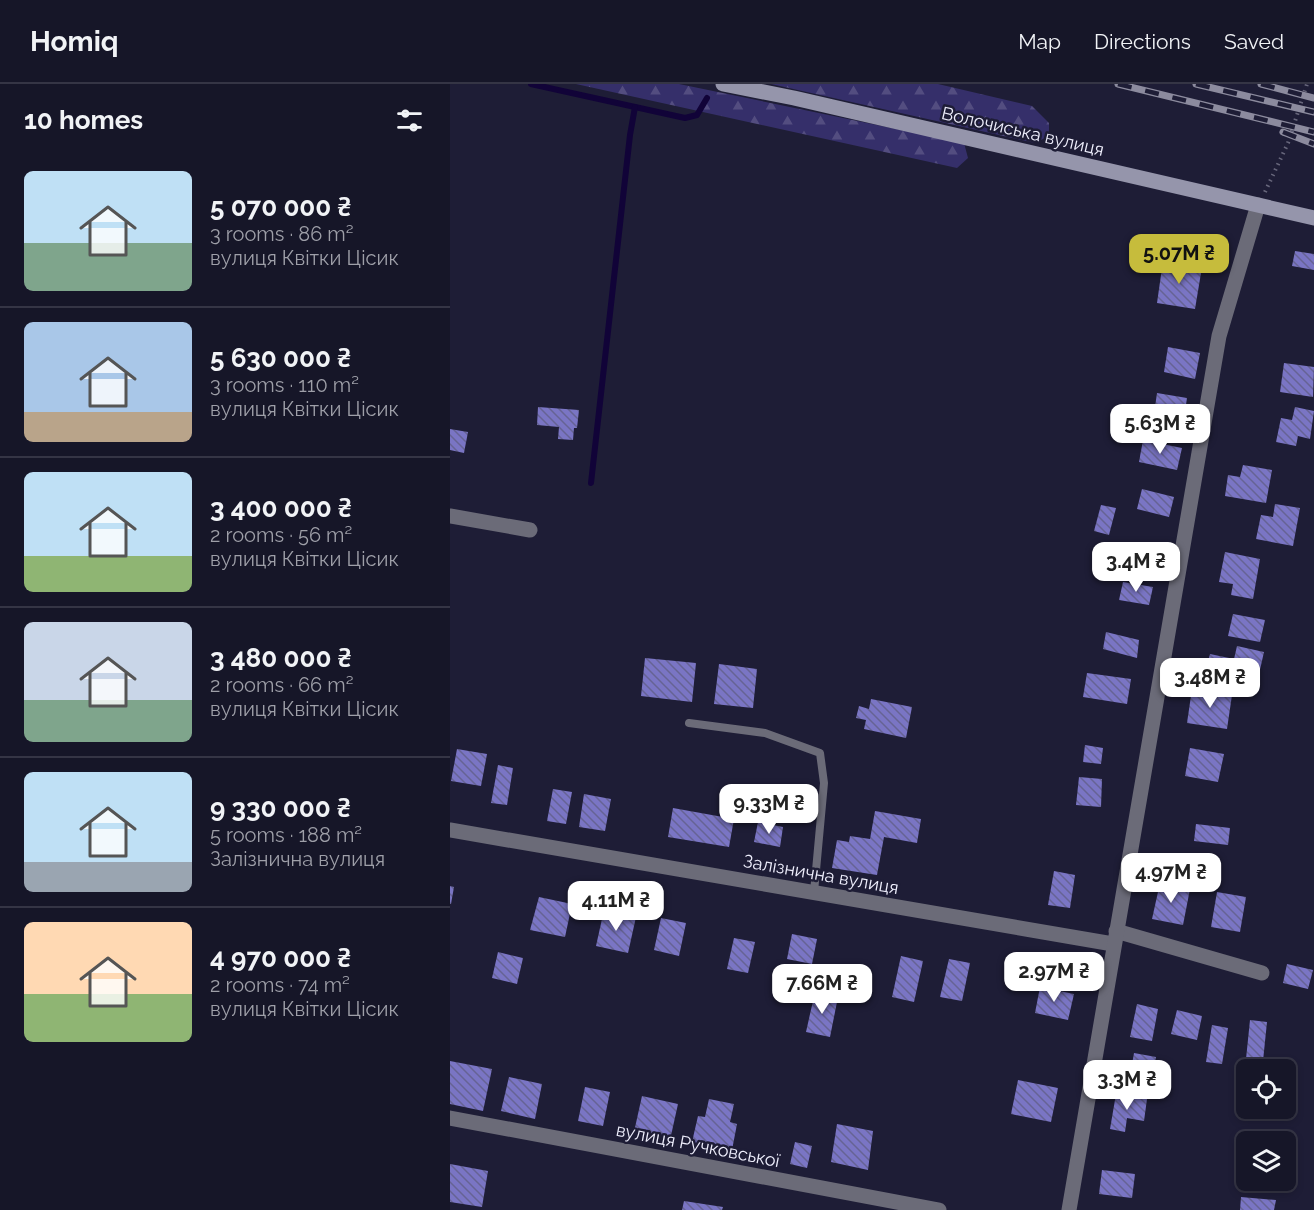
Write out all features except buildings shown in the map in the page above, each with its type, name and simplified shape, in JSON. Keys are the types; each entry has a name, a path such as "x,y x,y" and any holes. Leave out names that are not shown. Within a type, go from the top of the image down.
{"main road":[{"name":"Волочиська вулиця","path":"723,84 794,98 1314,218"}],"street":[{"path":"1069,1210 1219,336 1258,205"},
{"path":"450,516 530,530"},
{"name":"Залізнична вулиця","path":"450,830 813,892 1115,938 1262,973"},
{"name":"вулиця Ручковської","path":"450,1119 939,1210"}],"lane":[{"path":"689,723 765,733 820,753 824,783 813,892"}],"path":[{"path":"1258,205 1288,143 1307,84"}],"green space":[{"path":"576,84 679,84 964,143 968,158 957,168"},
{"path":"771,84 938,84 1032,106 1049,123 1049,136 1035,143"}],"waterway":[{"path":"531,84 685,118 697,115 707,98"},
{"path":"591,483 635,107"}],"railway":[{"path":"1118,84 1314,132"},
{"path":"1196,84 1314,112"},
{"path":"1261,84 1314,98"},
{"path":"1283,132 1314,144"}]}
